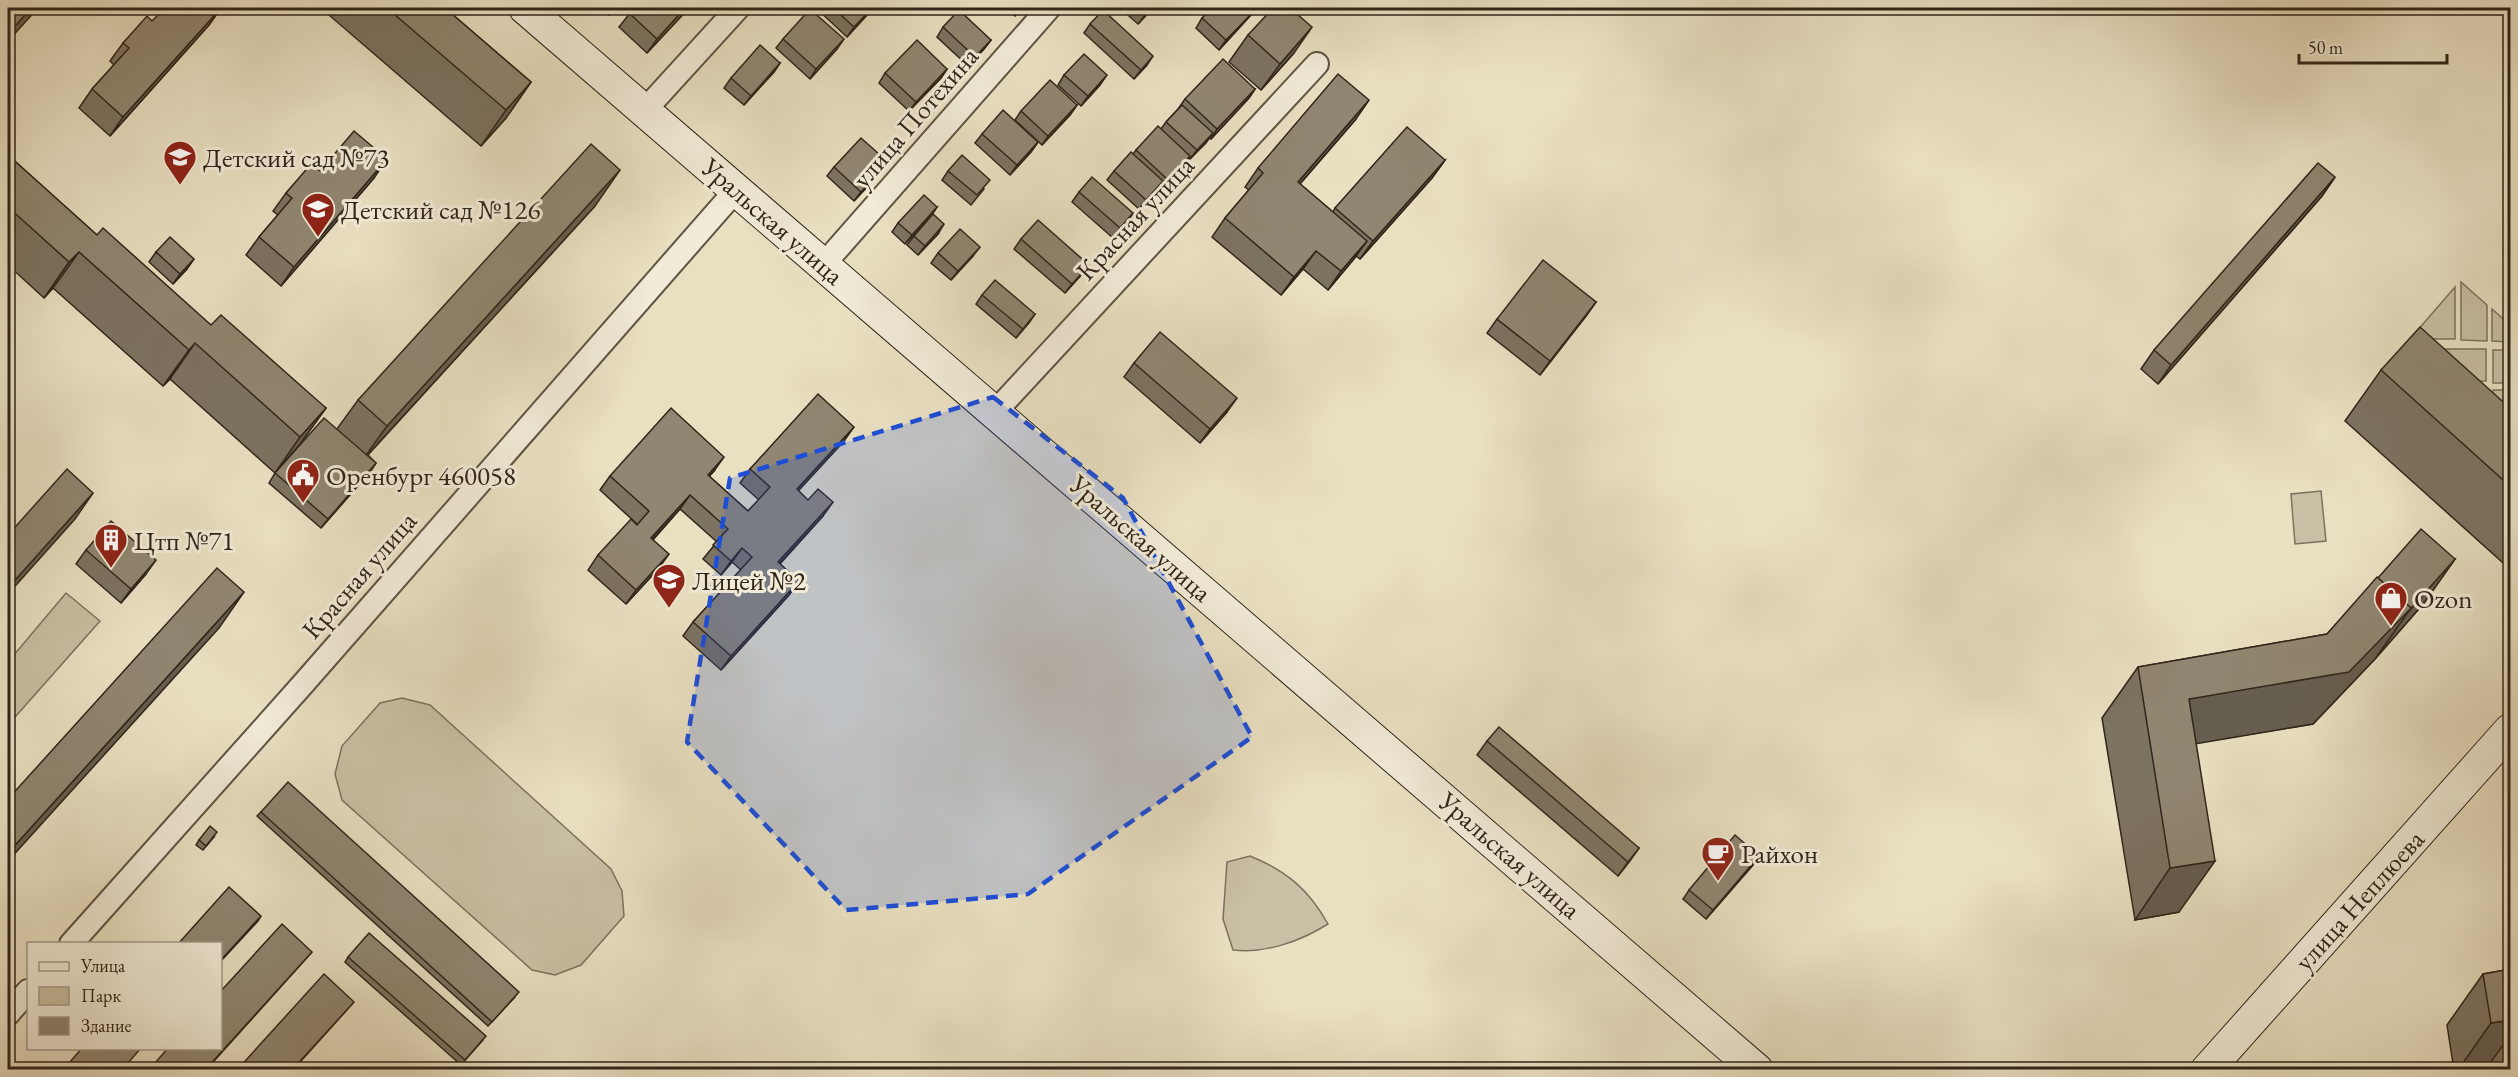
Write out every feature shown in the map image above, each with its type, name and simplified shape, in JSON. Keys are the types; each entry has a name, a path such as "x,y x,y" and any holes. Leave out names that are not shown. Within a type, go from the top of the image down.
{"street":[{"name":"Уральская улица","path":"525,8 1757,1070"},
{"path":"645,110 738,8"},
{"name":"улица Потехина","path":"824,264 1050,8"},
{"name":"Красная улица","path":"995,412 1317,64"},
{"name":"Красная улица","path":"73,942 303,684 736,189"},
{"name":"улица Неплюева","path":"2207,1070 2511,730"},
{"path":"8,1014 27,992"}],"highlighted area":[{"path":"993,397 1123,498 1252,737 1028,894 846,910 687,742 730,478"}],"green space":[{"path":"2461,282 2487,305 2487,341 2461,340"},
{"path":"2455,287 2455,339 2410,339"},
{"path":"2492,309 2510,325 2510,342 2492,341"},
{"path":"2432,349 2486,349 2486,381 2451,382"},
{"path":"2493,350 2510,350 2510,383 2493,383"},
{"path":"2493,390 2510,390 2510,436 2492,420"},
{"path":"2321,491 2326,541 2295,544 2291,494"},
{"path":"66,593 100,621 8,725 8,662"},
{"path":"402,698 430,705 611,869 622,891 624,916 581,965 555,975 532,970 342,800 335,774 342,746 380,703"},
{"path":"1250,856 1275,868 1296,883 1313,901 1328,924 1282,945 1258,950 1233,950 1223,919 1227,862"}],"building":[{"path":"8,8 31,8 8,34"},
{"path":"165,8 221,8 123,117 92,89 129,48 123,43 147,16 152,21"},
{"path":"387,8 445,8 531,82 506,110"},
{"path":"634,8 685,8 657,39 629,13"},
{"path":"833,8 872,8 854,27"},
{"path":"1137,8 1151,8 1145,15"},
{"path":"1212,8 1257,8 1226,40 1202,18"},
{"path":"1273,8 1290,8 1312,27 1280,64 1248,35"},
{"path":"810,9 844,39 816,69 783,39"},
{"path":"959,10 991,40 975,57 943,27"},
{"path":"1103,10 1153,56 1141,70 1090,24"},
{"path":"917,40 947,69 916,102 885,73"},
{"path":"760,45 780,63 751,96 731,78"},
{"path":"1084,54 1107,75 1088,96 1064,75"},
{"path":"1223,59 1255,89 1217,129 1185,99"},
{"path":"1338,74 1369,100 1298,182 1367,241 1341,271 1316,251 1294,277 1225,218 1263,173 1258,168"},
{"path":"1050,80 1077,105 1048,136 1021,111"},
{"path":"1182,105 1213,133 1197,150 1166,122"},
{"path":"1003,110 1038,142 1017,165 982,134"},
{"path":"1158,126 1190,156 1168,180 1136,150"},
{"path":"1407,127 1445,160 1373,241 1335,208"},
{"path":"354,131 387,159 294,267 259,237 292,198 286,193 311,164 320,171"},
{"path":"861,138 888,162 861,192 834,167"},
{"path":"591,144 620,170 387,426 358,400"},
{"path":"1131,152 1163,181 1146,200 1114,171"},
{"path":"8,155 97,235 103,228 211,325 221,315 326,408 300,437 195,343 189,350 79,252 69,262 8,207"},
{"path":"962,155 990,180 977,195 948,171"},
{"path":"2318,163 2335,177 2171,365 2154,350"},
{"path":"1092,177 1133,213 1120,228 1079,192"},
{"path":"924,195 937,207 912,235 898,223"},
{"path":"933,214 944,224 925,246 914,236"},
{"path":"1038,220 1089,265 1072,284 1021,239"},
{"path":"960,229 980,247 958,271 938,253"},
{"path":"170,237 194,259 180,274 156,252"},
{"path":"1543,260 1596,302 1550,361 1497,319"},
{"path":"995,280 1035,314 1023,329 982,295"},
{"path":"2420,327 2511,409 2511,487 2381,370"},
{"path":"1160,332 1237,398 1210,429 1134,363"},
{"path":"818,394 854,427 797,489 808,500 818,489 833,502 778,562 799,581 731,656 693,622 752,557 742,548 731,561 713,545 728,529 690,495 651,538 669,554 636,590 598,555 631,519 637,525 649,511 610,476 671,408 724,457 708,475 748,511 770,487 750,469"},
{"path":"324,418 376,463 328,519 275,473"},
{"path":"67,469 93,493 8,588 8,535"},
{"path":"111,521 156,560 131,589 86,550"},
{"path":"2421,529 2455,559 2406,614 2411,608 2378,578"},
{"path":"217,568 244,592 8,853 8,799"},
{"path":"2377,577 2411,608 2349,672 2189,699 2215,861 2170,868 2138,667 2327,634"},
{"path":"1499,727 1639,848 1628,862 1487,741"},
{"path":"288,782 519,992 492,1022 261,812"},
{"path":"210,826 217,832 206,846 199,840"},
{"name":"Райхон","path":"1735,835 1759,856 1713,910 1689,890"},
{"path":"229,887 261,916 222,959 222,942 180,942"},
{"path":"282,924 312,952 205,1070 149,1070 166,1050 222,1050 222,990"},
{"path":"369,933 486,1036 465,1060 348,957"},
{"path":"2511,969 2511,1020 2491,1023 2483,974"},
{"path":"324,974 354,1002 292,1070 237,1070"},
{"path":"80,1050 139,1050 122,1070 63,1070"}],"place":[{"name":"Детский сад №73","path":"180,186"},
{"name":"Детский сад №126","path":"318,238"},
{"name":"Оренбург 460058","path":"303,504"},
{"name":"Цтп №71","path":"111,569"},
{"name":"Лицей №2","path":"669,609"},
{"name":"Ozon","path":"2391,627"},
{"name":"Райхон","path":"1718,882"}]}
